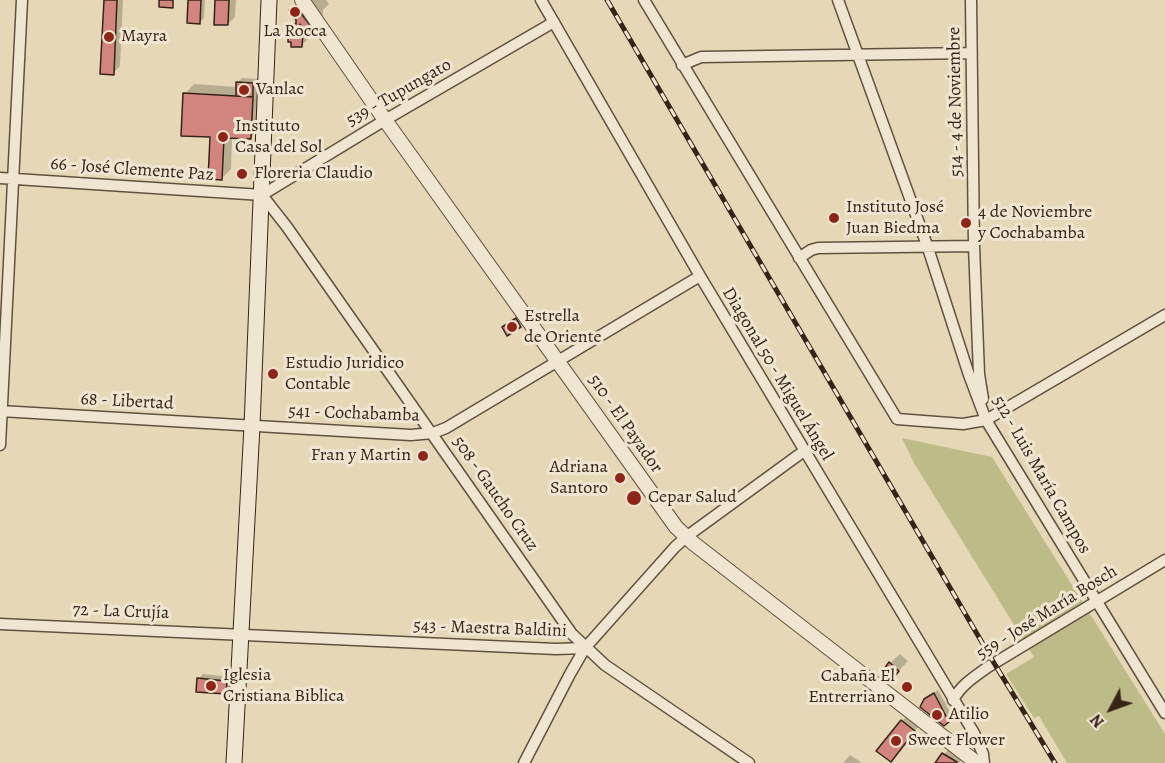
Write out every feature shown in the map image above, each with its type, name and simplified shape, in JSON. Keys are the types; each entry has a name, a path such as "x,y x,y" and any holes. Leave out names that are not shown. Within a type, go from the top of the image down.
{"main road":[{"path":"234,763 252,426 269,0"}],"street":[{"path":"0,445 22,0"},
{"name":"510 - El Payador","path":"302,0 384,120 669,517 686,537 977,763"},
{"name":"Diagonal 50 - Miguel Ángel","path":"541,0 700,276 974,734 983,754 984,763"},
{"path":"644,0 897,419 963,424 986,420 1165,315"},
{"name":"512 - Luis María Campos","path":"838,0 928,248 986,420 1165,713"},
{"name":"514 - 4 de Noviembre","path":"971,0 974,246 979,374 986,420"},
{"name":"539 - Tupungato","path":"262,195 384,120 554,22"},
{"path":"682,65 701,57 971,53"},
{"name":"66 - José Clemente Paz","path":"0,178 262,195"},
{"name":"508 - Gaucho Cruz","path":"262,195 433,433 562,620 585,648 605,665 750,763"},
{"path":"799,258 818,248 974,246"},
{"name":"541 - Cochabamba","path":"252,426 411,435 433,433 446,428 700,276"},
{"name":"68 - Libertad","path":"1,411 252,426"},
{"name":"543 - Maestra Baldini","path":"241,634 556,649 585,648 686,537 804,451"},
{"name":"559 - José María Bosch","path":"952,700 964,684 988,667 1165,560"},
{"name":"72 - La Crujía","path":"0,624 241,634"},
{"path":"524,763 585,648"}],"shaded area":[{"path":"902,438 992,457 1165,734 1165,763 1067,763 1039,716 1034,718 1006,674 1034,657 914,463"}],"building":[{"name":"Mayra","path":"104,0 117,0 114,75 100,74"},
{"path":"159,0 173,0 173,8 159,7"},
{"path":"188,0 201,0 200,24 187,23"},
{"path":"215,0 229,0 228,25 214,25"},
{"path":"295,6 310,25 304,30 300,24 299,32 303,32 302,47 291,47 291,42 288,42 292,24 296,24 289,10"},
{"name":"Vanlac","path":"236,82 253,83 253,97 236,96"},
{"name":"Instituto Casa del Sol","path":"183,93 253,97 251,139 224,138 222,180 208,179 210,137 181,136"},
{"name":"Estrella de Oriente","path":"516,318 521,327 507,336 502,327"},
{"path":"889,662 899,671 891,681 881,673"},
{"name":"Iglesia Cristiana Biblica","path":"197,678 227,681 226,694 196,692"},
{"name":"Atilio","path":"934,693 949,722 944,726 920,707 924,699"},
{"name":"Sweet Flower","path":"901,720 915,731 891,762 876,751"},
{"path":"942,753 957,762 935,763"}],"railway":[{"path":"607,0 994,663 1055,763"}],"place":[{"name":"La Rocca","path":"295,12"},
{"name":"Mayra","path":"109,37"},
{"name":"Vanlac","path":"244,90"},
{"name":"Instituto Casa del Sol","path":"223,137"},
{"name":"Floreria Claudio","path":"242,174"},
{"name":"Instituto José Juan Biedma","path":"834,218"},
{"name":"4 de Noviembre y Cochabamba","path":"966,223"},
{"name":"Estrella de Oriente","path":"512,327"},
{"name":"Estudio Juridico Contable","path":"273,374"},
{"name":"Fran y Martin","path":"423,456"},
{"name":"Adriana Santoro","path":"620,478"},
{"name":"Cepar Salud","path":"634,498"},
{"name":"Iglesia Cristiana Biblica","path":"211,686"},
{"name":"Cabaña El Entrerriano","path":"907,687"},
{"name":"Atilio","path":"937,715"},
{"name":"Sweet Flower","path":"896,741"}]}
